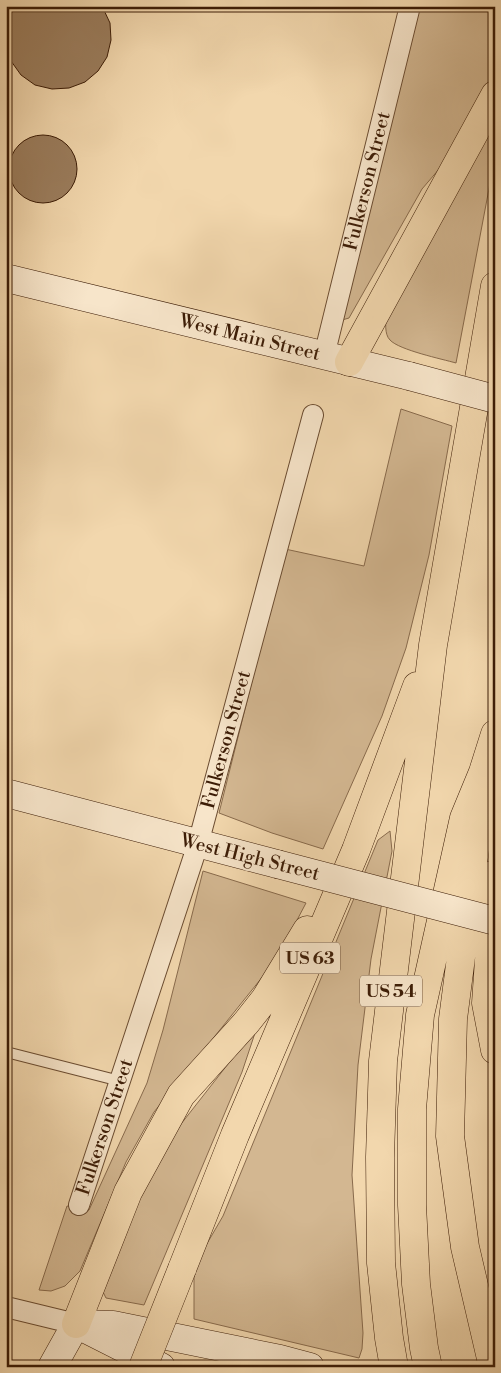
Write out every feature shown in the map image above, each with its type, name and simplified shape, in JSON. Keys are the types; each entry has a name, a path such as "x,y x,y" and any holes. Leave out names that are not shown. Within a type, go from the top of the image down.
{"highway":[{"path":"336,359 495,94"},
{"name":"US 54","path":"394,1367 388,1338 381,1263 380,1157 383,1061 433,645 495,286"},
{"name":"US 63","path":"143,1367 235,1135 356,850 433,645"},
{"name":"US 54","path":"426,1357 416,1284 412,1205 412,1109 420,1014 464,818 483,772 495,734"},
{"path":"483,772 495,814"},
{"path":"483,772 474,864 453,1019 450,1136 465,1247 491,1360"},
{"path":"76,1324 128,1192 181,1095 246,1023 265,999 356,850"},
{"path":"495,874 486,1003 495,1050"}],"main road":[{"name":"West Main Street","path":"6,278 495,398"},
{"name":"West High Street","path":"6,793 495,921"},
{"path":"52,1367 76,1324"},
{"path":"76,1324 161,1367"},
{"path":"76,1324 112,1325 280,1359 310,1367"}],"street":[{"name":"Fulkerson Street","path":"336,359 410,6"},
{"name":"Fulkerson Street","path":"79,1205 198,844 313,415"},
{"path":"6,1307 76,1324"}],"lane":[{"path":"6,1052 120,1081"}],"shaded area":[{"path":"409,6 495,6 495,71 485,95 446,161 422,189 349,318 342,320"},
{"path":"495,112 495,157 456,363 411,351 395,344 387,335 386,314"},
{"path":"401,409 452,426 429,555 406,648 382,716 323,849 272,833 219,813 285,549 364,566"},
{"path":"390,831 392,851 371,959 358,1065 352,1175 363,1333 362,1349 359,1358 194,1319 194,1266 223,1216 378,840"},
{"path":"203,871 306,903 276,960 154,1112 126,1162 80,1271 65,1286 51,1291 39,1290 67,1206 89,1210 147,1083 163,1030"},
{"path":"257,1027 242,1072 144,1305 106,1298 102,1290 150,1173 181,1124"}],"building":[{"path":"13,6 102,6 110,23 111,40 107,57 98,71 85,82 69,88 52,89 35,85 21,75 11,61 6,47 6,25"},
{"path":"43,135 56,138 67,145 74,156 77,169 74,182 67,193 56,200 43,203 30,200 19,193 12,182 9,169 12,156 19,145 30,138"}]}
